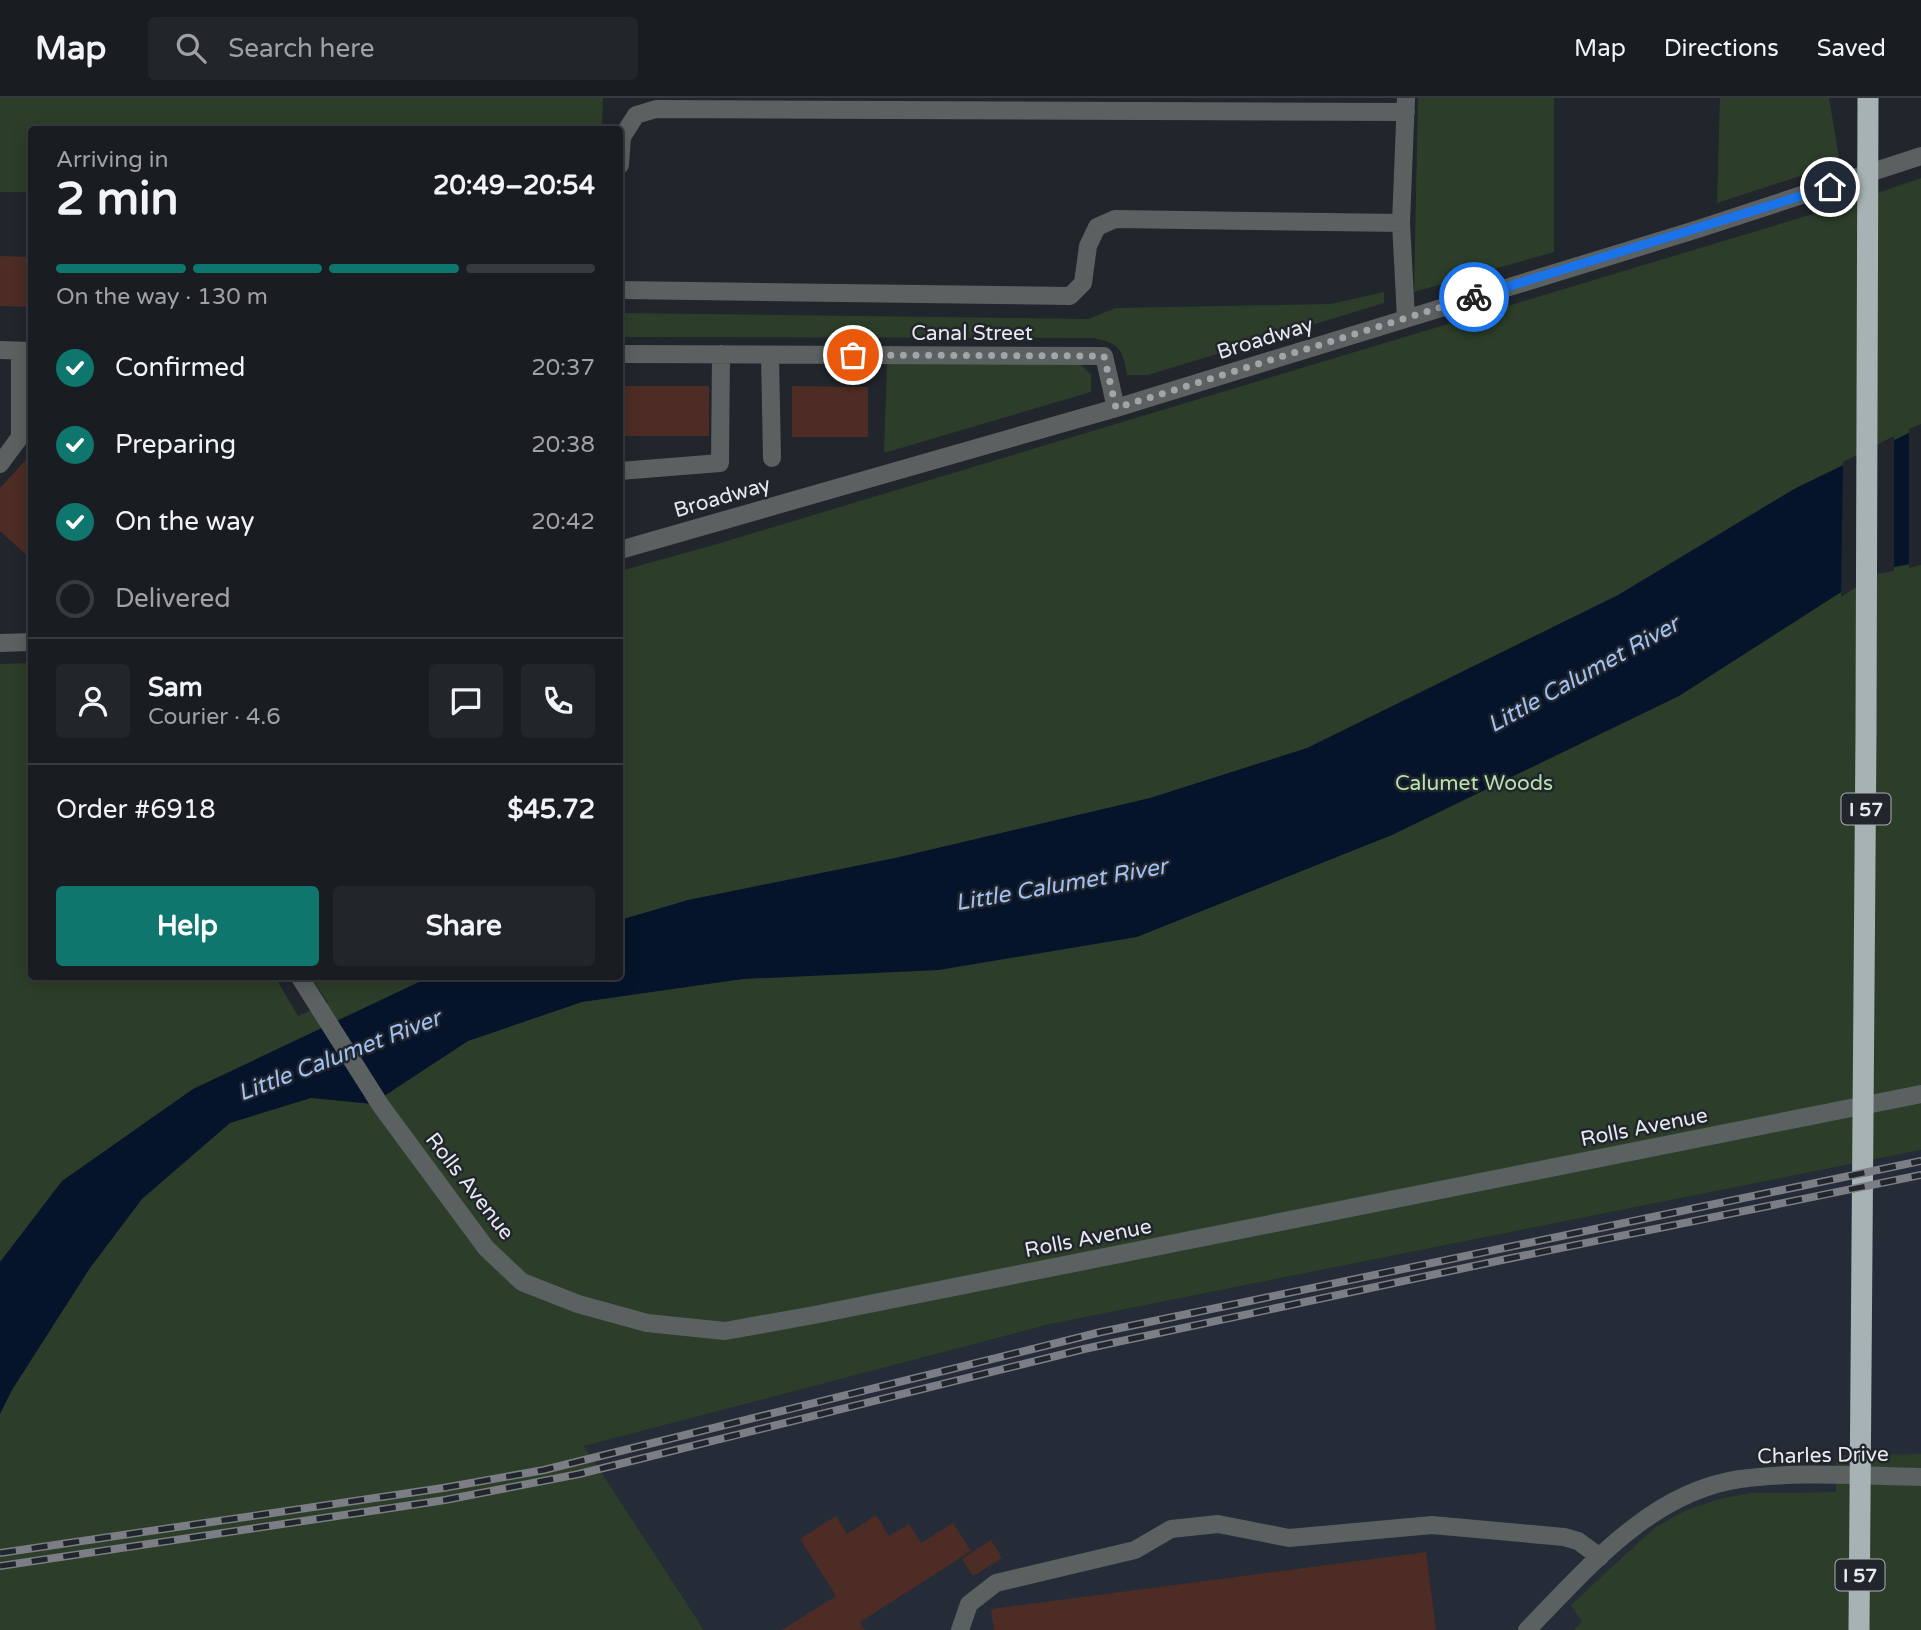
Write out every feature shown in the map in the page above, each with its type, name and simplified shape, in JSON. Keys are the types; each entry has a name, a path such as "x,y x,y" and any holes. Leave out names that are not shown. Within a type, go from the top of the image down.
{"highway":[{"name":"I 57","path":"1859,1630 1868,98"}],"street":[{"path":"623,136 636,115 656,109 808,104 1406,105 1401,223 1406,318"},
{"name":"Broadway","path":"623,549 1116,408 1711,225 1921,156"},
{"path":"623,290 1070,296 1083,283 1088,246 1097,227 1115,219 1401,223"},
{"path":"0,350 26,351 20,437 0,464"},
{"name":"Canal Street","path":"623,354 1104,356 1116,408"},
{"path":"623,471 720,463 721,354"},
{"path":"770,355 772,458"},
{"path":"0,643 28,642"},
{"name":"Rolls Avenue","path":"303,982 381,1106 486,1248 522,1282 578,1304 647,1323 725,1331 1921,1094"},
{"name":"Charles Drive","path":"1527,1630 1619,1538 1660,1510 1699,1491 1738,1480 1775,1476 1921,1476"},
{"path":"960,1630 969,1604 996,1583 1135,1550 1171,1529 1218,1524 1289,1538 1432,1525 1564,1537 1578,1541 1600,1557"}],"shaded area":[{"path":"1921,1150 1921,1454 1836,1455 1836,1492 1788,1492 1719,1499 1686,1510 1654,1528 1572,1605 1582,1622 1574,1630 704,1630 583,1446 1050,1324"}],"green space":[{"path":"0,98 603,98 602,126 28,126 28,192 0,192"},
{"path":"1418,98 1554,98 1554,252 1414,292"},
{"path":"1720,98 1829,98 1840,163 1717,203"},
{"name":"Calumet Woods","path":"1921,178 1921,1150 1050,1324 584,1446 704,1630 0,1630 0,664 28,663 28,980 277,980 298,1016 328,1003 313,980 623,980 623,570 1843,205"},
{"path":"1384,292 1384,303 1148,375 1127,375 1124,359 1118,349 1109,342 1093,338 623,337 623,313 1088,319 1116,308 1331,304"},
{"path":"887,364 1080,364 1091,374 1091,392 884,453"},
{"path":"1921,1454 1921,1630 1574,1630 1582,1622 1571,1605 1654,1528 1686,1510 1719,1499 1751,1493 1836,1492 1836,1455"}],"water":[{"name":"Little Calumet River","path":"1921,427 1921,562 1874,571 1679,696 1392,835 1137,937 939,970 743,979 582,1002 468,1041 372,1104 311,1098 230,1123 142,1199 90,1268 12,1390 0,1414 0,1262 62,1181 193,1089 424,980 623,980 623,919 688,900 895,858 1150,798 1307,748 1618,595 1794,489"}],"pier":[{"path":"1921,424 1921,565 1909,568 1909,429"},
{"path":"1894,436 1894,571 1876,574 1841,597 1843,462"}],"building":[{"path":"0,256 28,257 28,307 0,306"},
{"path":"623,386 709,386 709,436 623,436"},
{"path":"792,386 868,387 868,437 792,437"},
{"path":"28,457 28,556 0,531 0,488"},
{"path":"876,1515 889,1536 909,1524 921,1543 953,1523 971,1551 860,1622 865,1630 782,1630 836,1596 800,1539 836,1516 847,1534"},
{"path":"991,1540 1002,1558 973,1576 962,1559"},
{"path":"1426,1552 1436,1630 994,1630 991,1609"}],"railway":[{"path":"0,1553 443,1488 544,1470 1101,1332 1921,1161"},
{"path":"0,1566 445,1500 579,1474 1084,1349 1921,1175"}],"way so far":[{"path":"853,355 1104,356 1116,408 1474,297"}],"route":[{"path":"1474,297 1830,187"}]}
